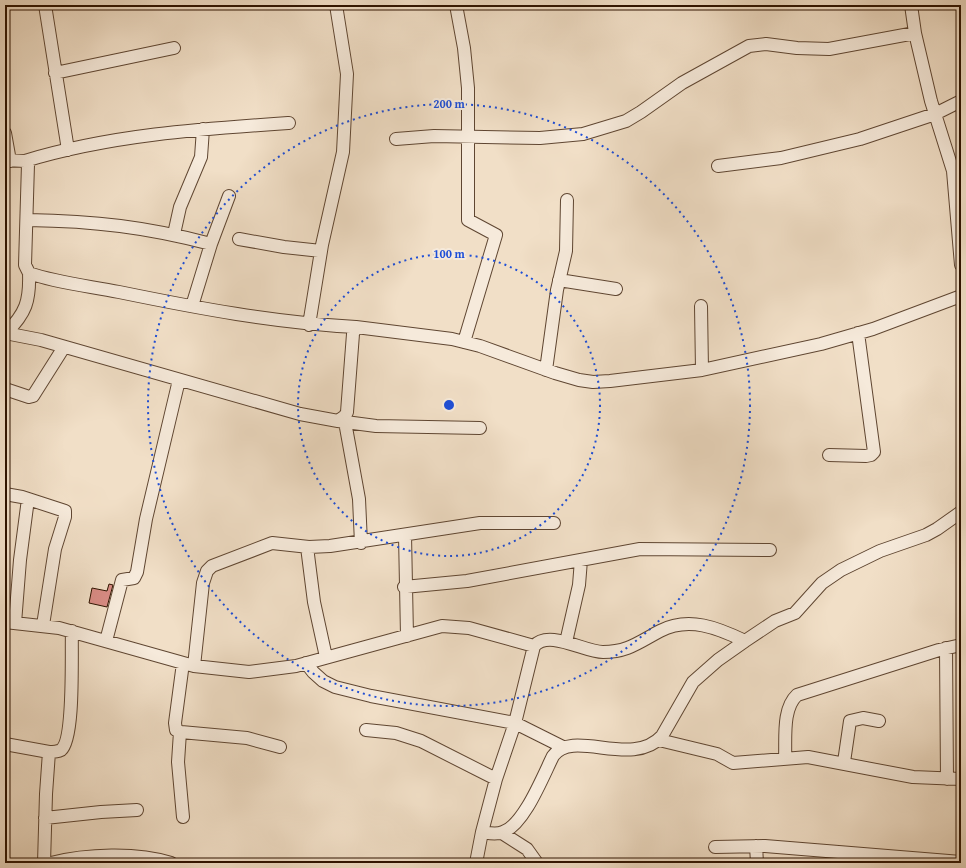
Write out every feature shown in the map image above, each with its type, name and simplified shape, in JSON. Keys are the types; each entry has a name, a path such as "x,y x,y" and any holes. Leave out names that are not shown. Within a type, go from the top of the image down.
{"street":[{"path":"45,5 68,150"},
{"path":"309,325 321,251 341,164 345,135 347,74 336,5"},
{"path":"456,5 466,63 469,138 468,220 496,234 464,342"},
{"path":"912,5 915,33 935,114 945,141 952,171 961,266"},
{"path":"396,139 429,136 469,138 566,136 608,128 626,121 642,112 682,82 753,45 766,44 797,48 829,49 915,33"},
{"path":"55,73 174,48"},
{"path":"718,166 763,161 860,139 935,114 961,101"},
{"path":"5,133 7,161 25,161 68,150 158,134 203,129 289,123"},
{"path":"174,234 180,207 199,164 203,129"},
{"path":"5,333 17,321 28,303 30,291 29,273 26,265 29,169 25,161"},
{"path":"192,306 211,244 229,196"},
{"path":"546,370 566,251 567,200"},
{"path":"28,220 106,223 174,234 211,244"},
{"path":"239,239 284,247 321,251"},
{"path":"29,273 192,306 309,325 356,327 431,335 464,342 546,370 593,382 702,370 821,344 917,314 961,296"},
{"path":"560,280 616,289"},
{"path":"701,306 702,370"},
{"path":"356,327 353,334 347,412 342,421 359,499 361,543"},
{"path":"5,333 64,347 300,414 376,426 480,428"},
{"path":"829,455 866,456 871,455 874,452 858,333"},
{"path":"5,390 29,397 33,396 64,347"},
{"path":"106,641 122,580 134,578 137,572 146,519 179,380"},
{"path":"5,494 28,498 62,509 65,514 55,549 43,625"},
{"path":"28,498 10,623 43,625 72,631 188,664 249,672 306,663 433,628 452,626 469,628 534,646"},
{"path":"482,832 502,833 520,821 557,750 571,745 617,750 640,749 656,743 693,682 718,660 775,621 795,613 822,583 841,570 880,551 926,535 961,512"},
{"path":"280,747 247,738 180,732 176,730 175,723 203,583 209,568 272,543 307,547 361,543 480,523 554,523"},
{"path":"404,535 404,587 407,636"},
{"path":"307,547 315,610 326,657"},
{"path":"404,587 467,581 623,552 653,548 770,550"},
{"path":"566,642 579,585 581,560"},
{"path":"476,863 482,832 496,779 515,724 534,646 542,639 566,642 601,652 619,651 633,648 662,630 679,625 696,624 720,628 745,641"},
{"path":"5,744 49,752 60,750 68,733 71,698 72,631"},
{"path":"785,758 788,709 791,701 797,695 946,648 961,645"},
{"path":"946,648 945,701 947,779"},
{"path":"306,663 323,681 335,687 371,696 515,724 563,747"},
{"path":"844,762 850,721 863,718 879,721"},
{"path":"366,730 396,733 421,741 496,779"},
{"path":"180,732 178,762 183,817"},
{"path":"659,740 717,754 733,763 808,757 844,762 869,770 913,777 961,779"},
{"path":"44,863 49,752"},
{"path":"45,818 87,813 137,810"},
{"path":"502,833 527,849 534,856 537,863"},
{"path":"715,847 756,846 961,862"},
{"path":"756,846 757,863"},
{"path":"51,863 63,860 95,857 144,857 166,862"}],"building":[{"path":"109,584 113,585 107,607 89,603 92,588 107,591"}]}
